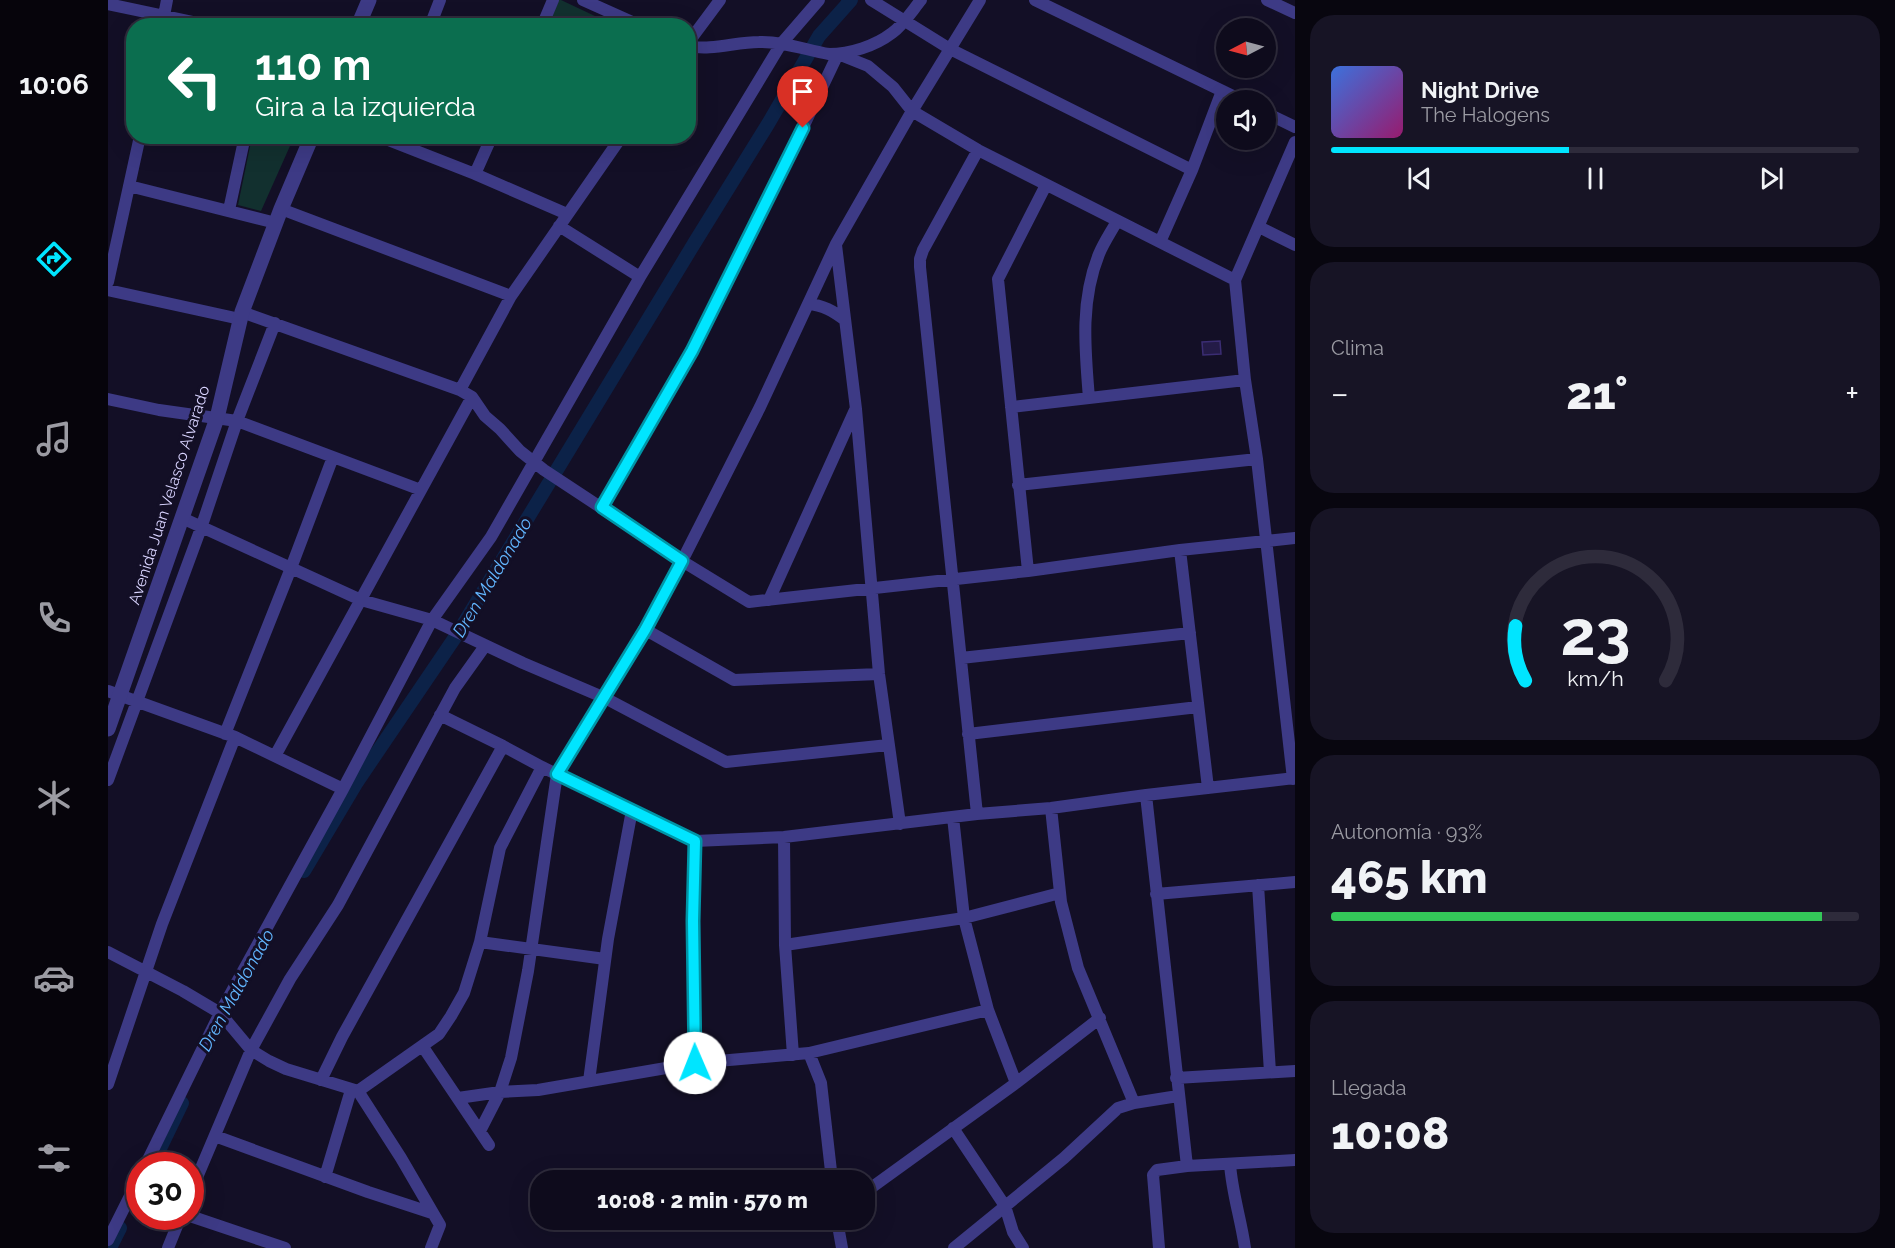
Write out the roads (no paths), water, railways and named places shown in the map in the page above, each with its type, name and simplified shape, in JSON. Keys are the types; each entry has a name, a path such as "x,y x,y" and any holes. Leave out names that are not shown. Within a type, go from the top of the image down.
{"street":[{"path":"163,18 167,0"},
{"path":"361,18 369,0"},
{"path":"433,18 440,0"},
{"path":"545,18 553,0"},
{"path":"583,0 622,18"},
{"path":"696,34 720,0"},
{"path":"152,1152 220,1013 343,789 432,620 539,466 640,277 787,45 819,0"},
{"path":"871,0 950,49 1192,170"},
{"path":"838,54 866,47 892,34 921,0"},
{"path":"480,1131 500,1092 511,1058 531,949 557,774 645,630 682,561 760,407 836,244 912,111 980,0"},
{"path":"1035,0 1220,90"},
{"path":"1267,0 1295,13"},
{"path":"108,4 156,18"},
{"path":"696,47 761,41 838,54 868,66 893,87 912,111 978,150 1236,280"},
{"path":"602,507 692,351 781,175 838,54"},
{"path":"1160,242 1192,170 1216,107"},
{"path":"1276,118 1295,127"},
{"path":"440,715 695,841 784,837 1294,779 1257,459 1245,380 1236,280 1295,142"},
{"path":"108,282 138,144"},
{"path":"229,210 243,144"},
{"name":"Avenida Juan Velasco Alvarado","path":"108,729 114,693 182,518 217,418 241,315 309,144"},
{"path":"400,144 567,214"},
{"path":"475,174 488,144"},
{"path":"460,390 511,296 616,144"},
{"path":"977,814 920,259 978,150"},
{"path":"1028,571 998,279 1046,185"},
{"path":"129,186 229,210 279,216 511,296"},
{"path":"1089,398 1084,334 1086,302 1100,252 1117,221"},
{"path":"559,226 640,277"},
{"path":"1258,227 1295,245"},
{"path":"836,244 856,409 879,674 900,824"},
{"path":"108,290 275,323 460,390 472,397 485,416 500,429 510,442 539,466 682,561 749,602 1295,538"},
{"path":"808,304 820,305 845,320"},
{"path":"108,780 201,528 237,421 275,323"},
{"path":"1011,407 1245,380"},
{"path":"274,756 472,397"},
{"path":"108,399 159,410 237,421 421,490"},
{"path":"768,600 856,409"},
{"path":"108,1084 162,924 333,458"},
{"path":"1018,485 1257,459"},
{"path":"182,518 361,600 432,620 485,646 605,698 726,762 888,744"},
{"path":"1180,550 1208,788"},
{"path":"645,630 734,680 879,674"},
{"path":"961,658 1190,633"},
{"path":"204,1162 251,1050 290,979 338,905 455,688 485,646"},
{"path":"114,693 230,735 343,789"},
{"path":"968,734 1198,707"},
{"path":"321,1080 348,1026 503,746"},
{"path":"326,1177 354,1090 423,1047 439,1034 464,993 480,942 500,848 542,767"},
{"path":"1146,795 1187,1166"},
{"path":"1051,808 1060,893 1078,968 1134,1103"},
{"path":"589,1081 605,959 632,810"},
{"path":"953,817 964,918 988,1010 1016,1083"},
{"path":"784,837 785,945 793,1055"},
{"path":"695,841 693,921 695,1063"},
{"path":"1156,894 1295,882"},
{"path":"1258,885 1270,1072"},
{"path":"785,945 964,918 1060,893"},
{"path":"480,942 605,959"},
{"path":"108,952 220,1013 251,1050 286,1069 354,1090 401,1158 440,1225 432,1247"},
{"path":"458,1098 538,1090 695,1063 809,1053 988,1010"},
{"path":"875,1184 1016,1083 1100,1018"},
{"path":"423,1047 489,1145"},
{"path":"809,1053 821,1083 831,1170"},
{"path":"1176,1078 1295,1071"},
{"path":"954,1248 1064,1158 1118,1108 1178,1096"},
{"path":"953,1128 1005,1206 1013,1232 1023,1248"},
{"path":"215,1136 432,1213"},
{"path":"1160,1248 1153,1175 1157,1170 1187,1166 1295,1160"},
{"path":"1230,1164 1245,1248"},
{"path":"108,1240 126,1204"},
{"path":"204,1221 262,1244 285,1248"},
{"path":"168,1248 175,1230"},
{"path":"839,1230 842,1248"}],"waterway":[{"name":"Dren Maldonado","path":"843,0 848,4"},
{"name":"Dren Maldonado","path":"304,871 357,782 458,633 768,124 819,36 851,0"},
{"name":"Dren Maldonado","path":"158,1152 182,1103"},
{"name":"Dren Maldonado","path":"110,1248 120,1228"}]}
